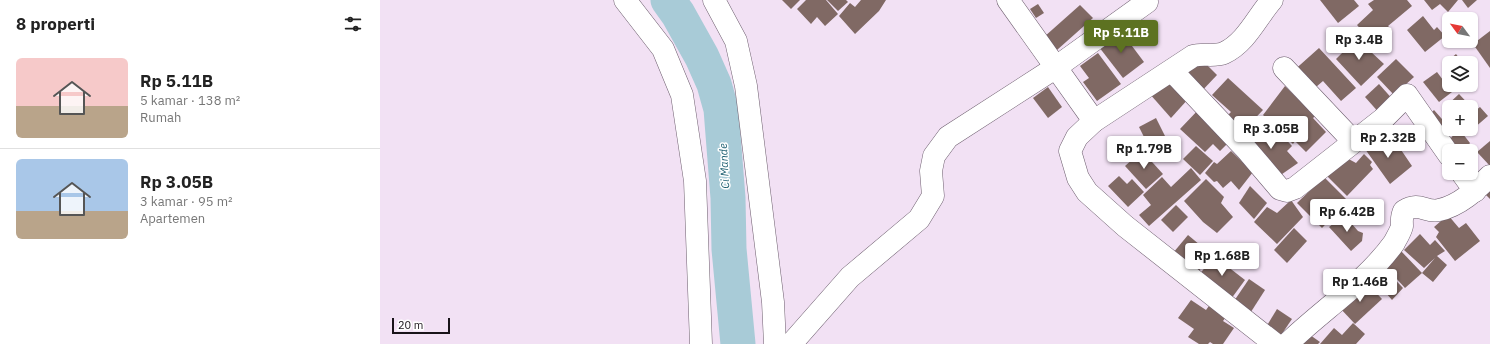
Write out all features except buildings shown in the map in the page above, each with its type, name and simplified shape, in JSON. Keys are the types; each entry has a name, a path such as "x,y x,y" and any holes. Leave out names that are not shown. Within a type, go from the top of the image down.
{"street":[{"path":"625,0 663,49 682,95 695,182 701,344"},
{"path":"714,0 736,41 746,86 773,302 775,344"},
{"path":"1008,0 1094,121"},
{"path":"1272,0 1251,28 1231,48 1223,53 1197,55 1094,121 1077,137 1070,151 1078,178 1087,192 1131,231 1276,344"},
{"path":"791,344 846,281 920,219 933,196 931,171 934,156 948,137 1055,68 1147,2"},
{"path":"1284,68 1353,141"},
{"path":"1172,71 1246,149 1280,189 1287,192 1295,188 1383,119 1407,96 1442,145"},
{"path":"1287,344 1306,326 1334,304 1374,266 1394,242 1402,227 1401,218 1404,212 1417,206 1438,210 1453,205 1482,184"}],"waterway":[{"name":"Ci Mande","path":"668,0 678,14 702,57 714,84 721,109 728,198 729,249 738,344"}]}
